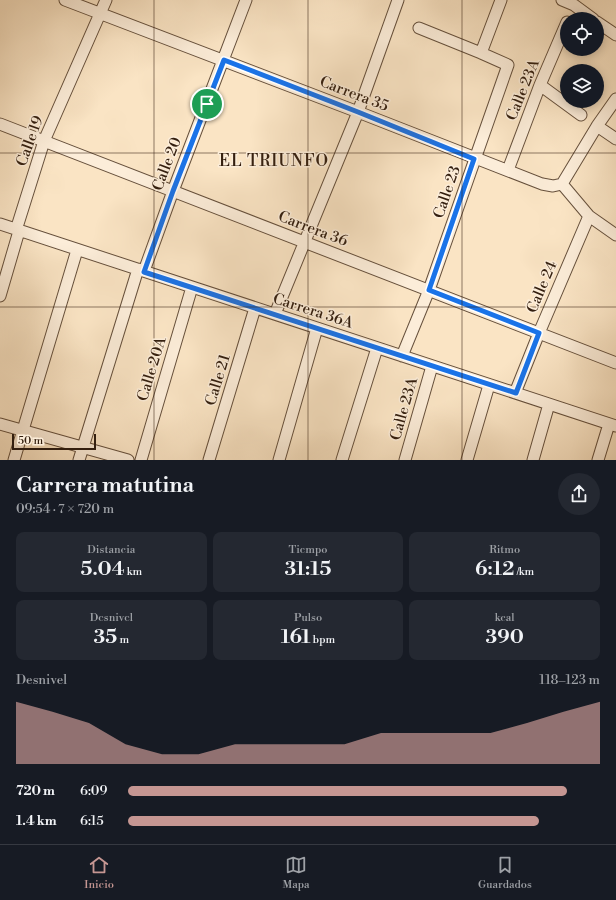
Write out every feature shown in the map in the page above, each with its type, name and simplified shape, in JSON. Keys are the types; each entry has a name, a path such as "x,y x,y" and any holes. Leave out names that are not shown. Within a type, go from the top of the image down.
{"street":[{"name":"Carrera 35","path":"65,0 358,112 474,159 508,170 542,184 553,186 562,184"},
{"name":"Calle 19","path":"0,296 19,231 17,227 44,141 106,0"},
{"name":"Calle 20","path":"79,460 141,270 224,60 246,0"},
{"path":"274,314 358,112 398,0"},
{"path":"481,52 501,0"},
{"path":"562,0 575,3 585,12"},
{"path":"604,27 616,36"},
{"name":"Calle 23","path":"402,356 429,290 508,65 481,52 419,28"},
{"name":"Calle 23A","path":"508,170 540,85 560,39"},
{"path":"540,85 582,115"},
{"path":"616,99 597,126 562,184 590,216 616,235"},
{"name":"Carrera 36","path":"0,124 616,363"},
{"path":"597,126 616,139"},
{"name":"Calle 24","path":"516,393 539,333 590,216"},
{"name":"Carrera 36A","path":"0,224 612,425"},
{"path":"14,460 77,250"},
{"name":"Calle 20A","path":"141,460 192,287"},
{"name":"Calle 21","path":"209,460 256,308"},
{"path":"279,460 317,328"},
{"path":"342,460 377,348"},
{"name":"Calle 23A","path":"405,460 432,366"},
{"path":"467,460 489,384"},
{"path":"533,460 550,404"},
{"path":"0,424 128,460"},
{"path":"598,460 612,425"}],"district":[{"name":"EL TRIUNFO","path":"274,161"}],"route":[{"path":"224,60 474,159 429,290 539,333 516,393 144,272 173,191 207,104 224,60"}]}
